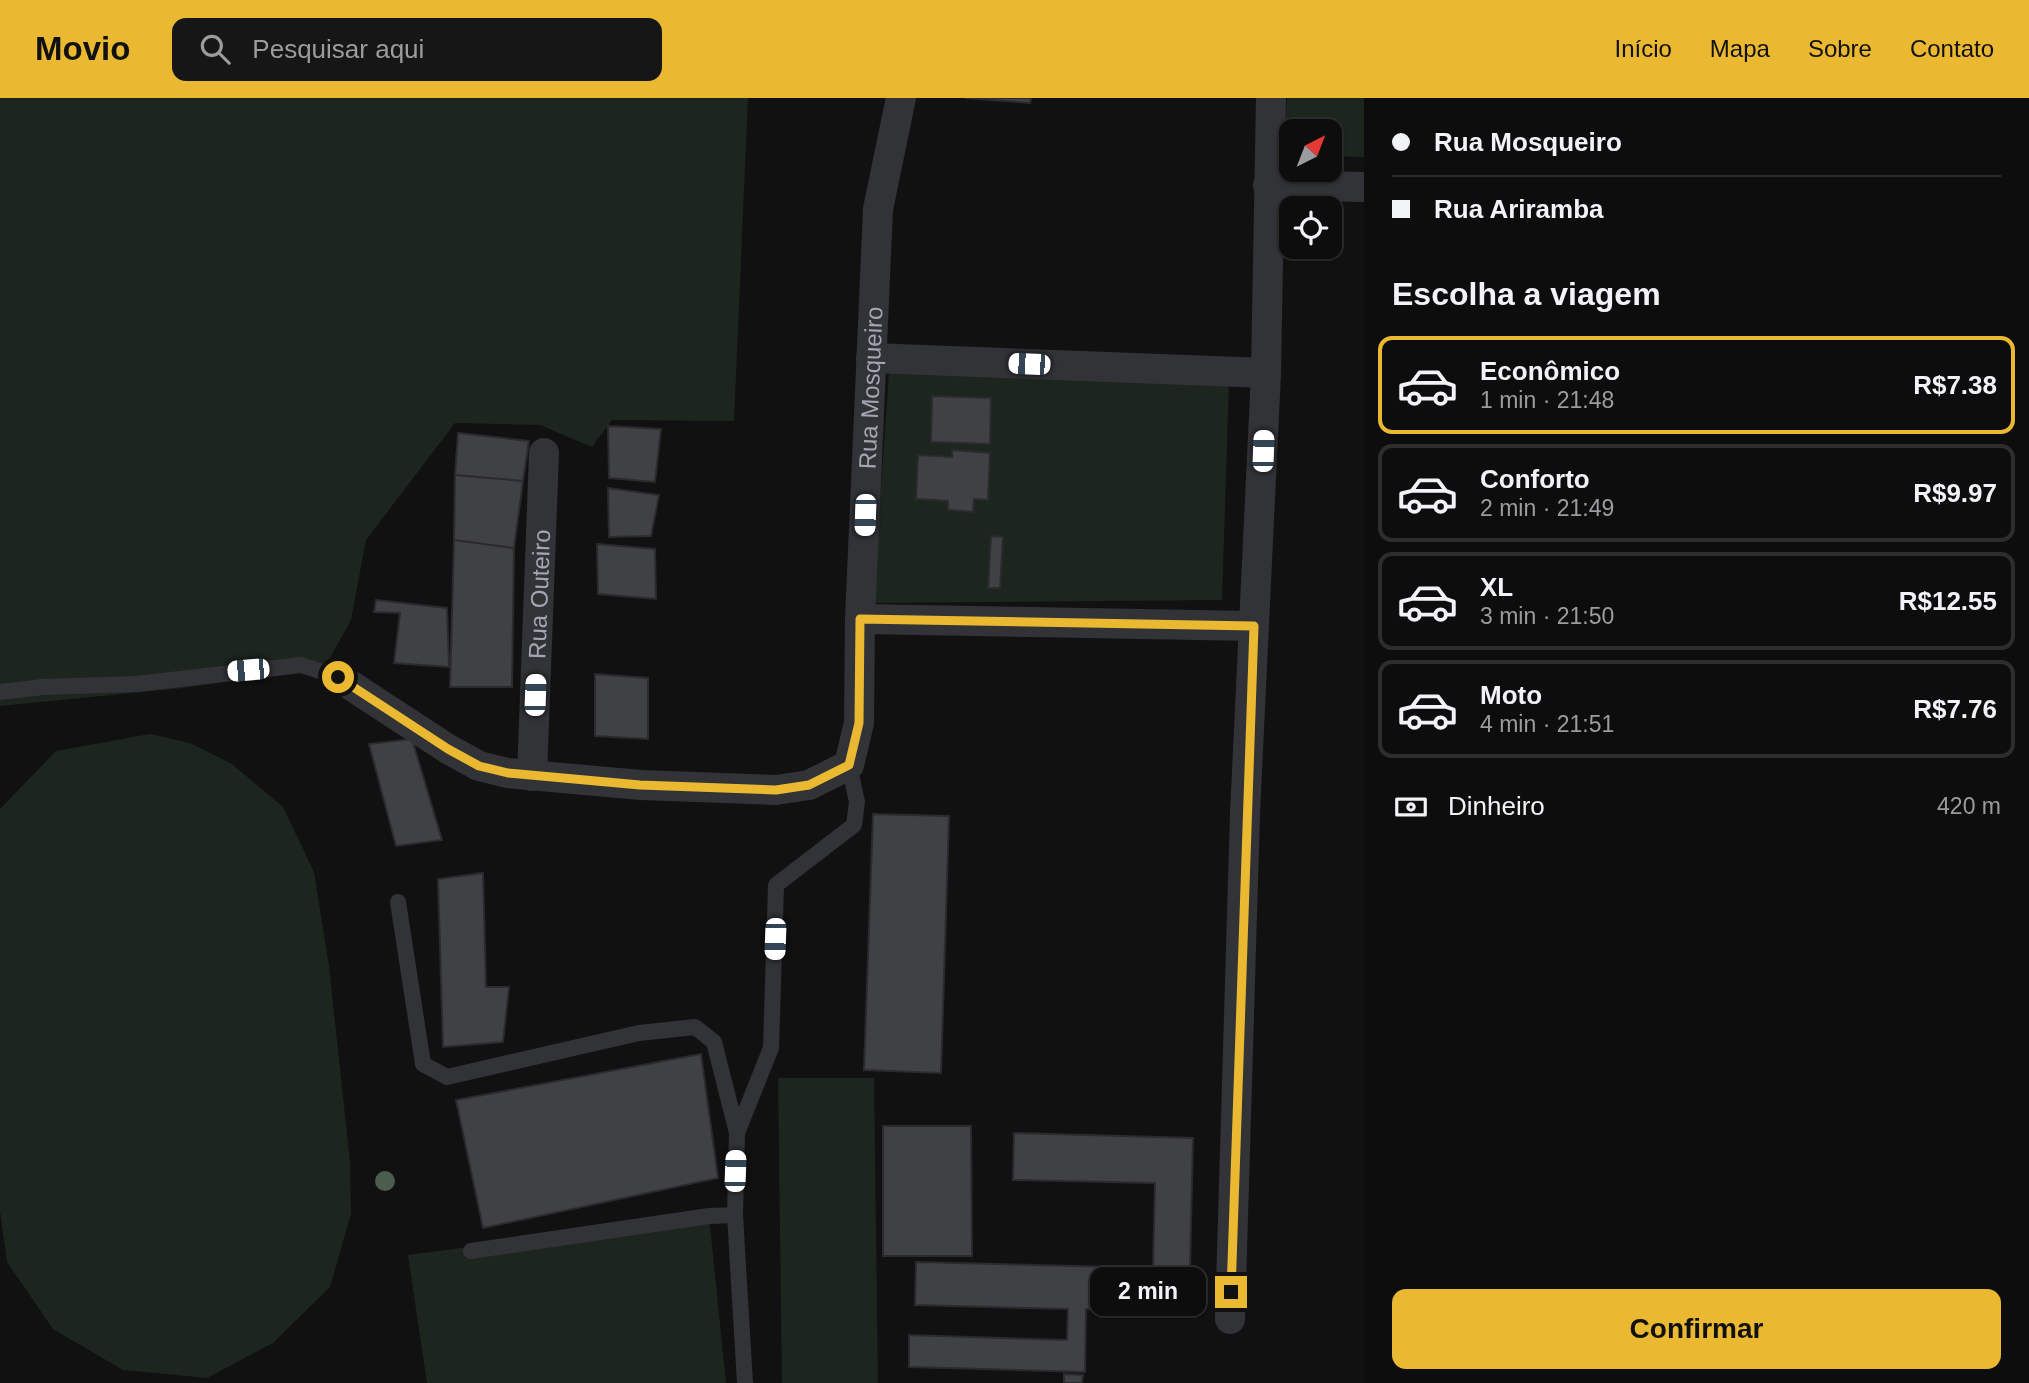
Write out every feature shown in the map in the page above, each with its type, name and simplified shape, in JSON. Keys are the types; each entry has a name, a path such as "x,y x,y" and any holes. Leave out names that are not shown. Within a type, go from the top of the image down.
{"street":[{"name":"Rua Mosqueiro","path":"849,765 859,723 860,619 878,208 901,98"},
{"path":"1230,1319 1254,626 1266,373 1271,98"},
{"path":"1268,185 1364,187"},
{"path":"871,358 1266,373"},
{"name":"Rua Outeiro","path":"532,776 544,453"},
{"path":"860,619 1254,626"},
{"path":"338,677 479,766 532,776 640,785 776,790 809,785 849,765"}],"lane":[{"path":"0,692 43,687 136,684 301,665 338,677"},
{"path":"737,1133 771,1048 776,885 854,825 857,802 849,765"},
{"path":"398,902 423,1064 447,1077 639,1033 695,1027 714,1042 737,1133 735,1215 745,1383"},
{"path":"471,1251 709,1216 735,1215"}],"shaded area":[{"path":"0,98 748,98 734,421 612,420 592,447 540,425 455,423 366,540 351,620 325,667 183,688 0,706"},
{"path":"1287,98 1364,98 1364,157 1342,156 1342,119 1286,119"},
{"path":"889,372 1229,382 1222,600 873,603"},
{"path":"150,734 190,743 232,764 283,807 314,872 329,966 350,1162 351,1214 330,1287 273,1343 207,1378 123,1370 53,1329 7,1262 0,1211 0,809 56,751"},
{"path":"778,1078 874,1078 878,1383 782,1383"},
{"path":"709,1216 726,1383 427,1383 408,1255"}],"building":[{"path":"965,98 1031,98 1030,103"},
{"path":"932,396 991,398 990,444 931,442"},
{"path":"608,426 661,429 655,482 609,478"},
{"path":"458,433 529,441 523,481 455,475"},
{"path":"952,450 990,453 988,500 974,499 973,512 948,510 948,501 916,499 918,455 952,457"},
{"path":"455,475 523,481 514,548 454,540"},
{"path":"608,488 659,495 651,536 609,537"},
{"path":"991,536 1003,537 1000,588 988,588"},
{"path":"454,540 514,548 512,687 450,687"},
{"path":"597,544 655,549 656,599 598,594"},
{"path":"376,600 447,608 449,667 394,663 400,613 374,612"},
{"path":"595,674 648,678 648,739 595,736"},
{"path":"412,739 442,840 396,846 369,744"},
{"path":"873,814 949,816 941,1073 864,1070"},
{"path":"483,873 486,987 509,987 503,1042 443,1047 438,879"},
{"path":"701,1054 718,1178 483,1228 456,1100"},
{"path":"883,1126 971,1126 972,1256 883,1256"},
{"path":"1014,1133 1193,1138 1189,1312 1086,1309 1085,1372 909,1367 909,1335 1067,1340 1068,1309 915,1305 916,1262 1153,1268 1155,1183 1013,1180"},
{"path":"1064,1374 1083,1375 1082,1383 1064,1383"}],"route":[{"path":"338,677 448,749 479,766 532,776 640,785 776,790 809,785 849,765 859,723 860,619 1254,626 1245,813 1231,1292"}]}
